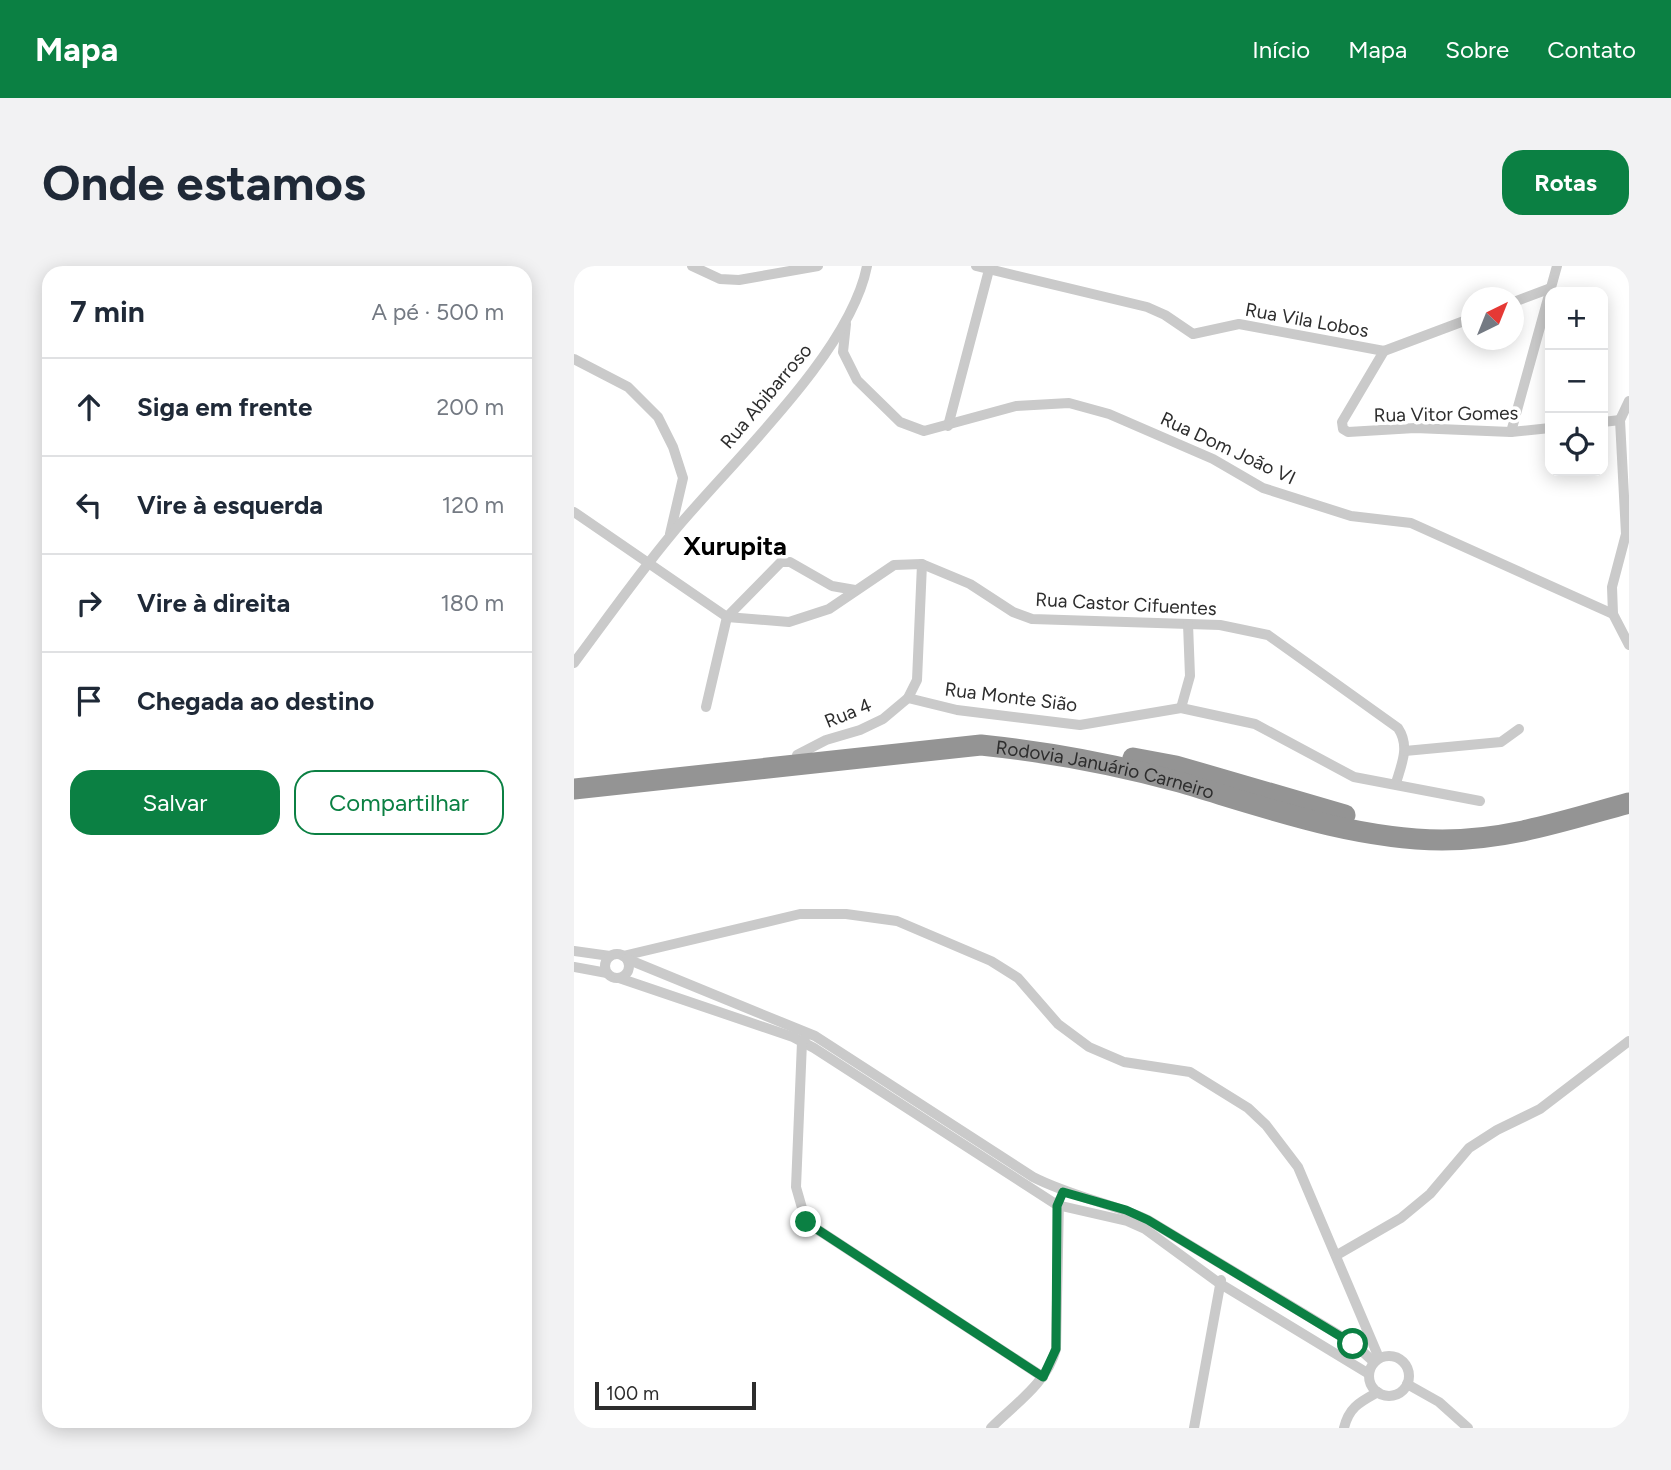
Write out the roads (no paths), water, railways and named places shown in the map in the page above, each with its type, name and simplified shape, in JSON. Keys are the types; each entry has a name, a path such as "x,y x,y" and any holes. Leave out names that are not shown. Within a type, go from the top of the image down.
{"highway":[{"name":"Rodovia Januário Carneiro","path":"574,780 985,733 1176,765 1350,816 1455,828 1509,824 1629,794"},
{"name":"Rodovia Januário Carneiro","path":"574,789 981,745 1060,755 1175,781 1296,817 1363,831 1441,840 1523,833 1629,803"}],"street":[{"path":"692,266 720,279 739,280 818,266"},
{"name":"Rua Abibarroso","path":"574,663 670,537 803,382 846,324 863,289 867,266"},
{"name":"Rua Vila Lobos","path":"975,266 1147,307 1165,314 1193,334 1239,324 1384,351 1461,322"},
{"path":"1551,287 1557,266"},
{"path":"948,426 989,268"},
{"path":"1524,298 1545,290"},
{"path":"1511,432 1545,310"},
{"name":"Rua Dom João VI","path":"846,324 843,352 857,380 900,422 924,431 1016,406 1069,403 1108,414 1213,459 1262,488 1351,516 1411,523 1613,614"},
{"name":"Rua Vitor Gomes","path":"1384,351 1342,422 1343,429 1355,433 1415,428 1511,432 1545,429"},
{"path":"574,359 628,387 658,416 673,447 683,478 670,537"},
{"path":"1628,406 1620,420 1626,534 1612,587 1613,614 1629,645"},
{"path":"1608,421 1620,420"},
{"name":"Rua Castor Cifuentes","path":"574,512 727,617 789,622 829,609 894,565 922,565 970,584 1013,612 1032,619 1220,625 1268,635 1398,728 1404,737 1405,751"},
{"path":"706,707 727,617 785,561 832,586 855,590"},
{"name":"Rua Monte Sião","path":"922,565 917,680 908,698 957,710 1080,724 1181,708 1255,724 1354,777 1480,801"},
{"path":"1181,708 1191,676 1188,624"},
{"name":"Rua 4","path":"797,755 827,740 860,730 883,719 908,698"},
{"path":"1396,783 1405,751 1501,742 1519,729"},
{"path":"574,951 625,957 800,914 846,914 897,921 991,961 1018,978 1058,1024 1089,1047 1124,1062 1190,1072 1248,1108 1266,1125 1297,1167 1337,1255 1377,1360"},
{"path":"607,973 605,964 610,956"},
{"path":"619,978 626,974 629,967 625,957"},
{"path":"625,957 806,1038 1033,1177 1063,1192 1126,1210 1377,1360"},
{"path":"574,967 607,973 806,1038 1057,1206 1127,1221 1145,1229 1219,1283 1369,1374 1378,1392 1384,1395 1398,1394 1407,1384 1409,1372 1403,1361 1391,1356 1377,1360 1369,1374"},
{"path":"806,1038 796,1187 806,1222 1043,1377"},
{"path":"1337,1255 1401,1218 1430,1194 1469,1148 1497,1130 1540,1109 1629,1041"},
{"path":"991,1428 1043,1377 1056,1349 1057,1206 1063,1192"},
{"path":"1194,1428 1219,1283 1226,1268"},
{"path":"1407,1384 1439,1402 1468,1428"},
{"path":"1344,1428 1348,1414 1355,1405 1378,1392"}],"district":[{"name":"Xurupita","path":"735,546"}]}
